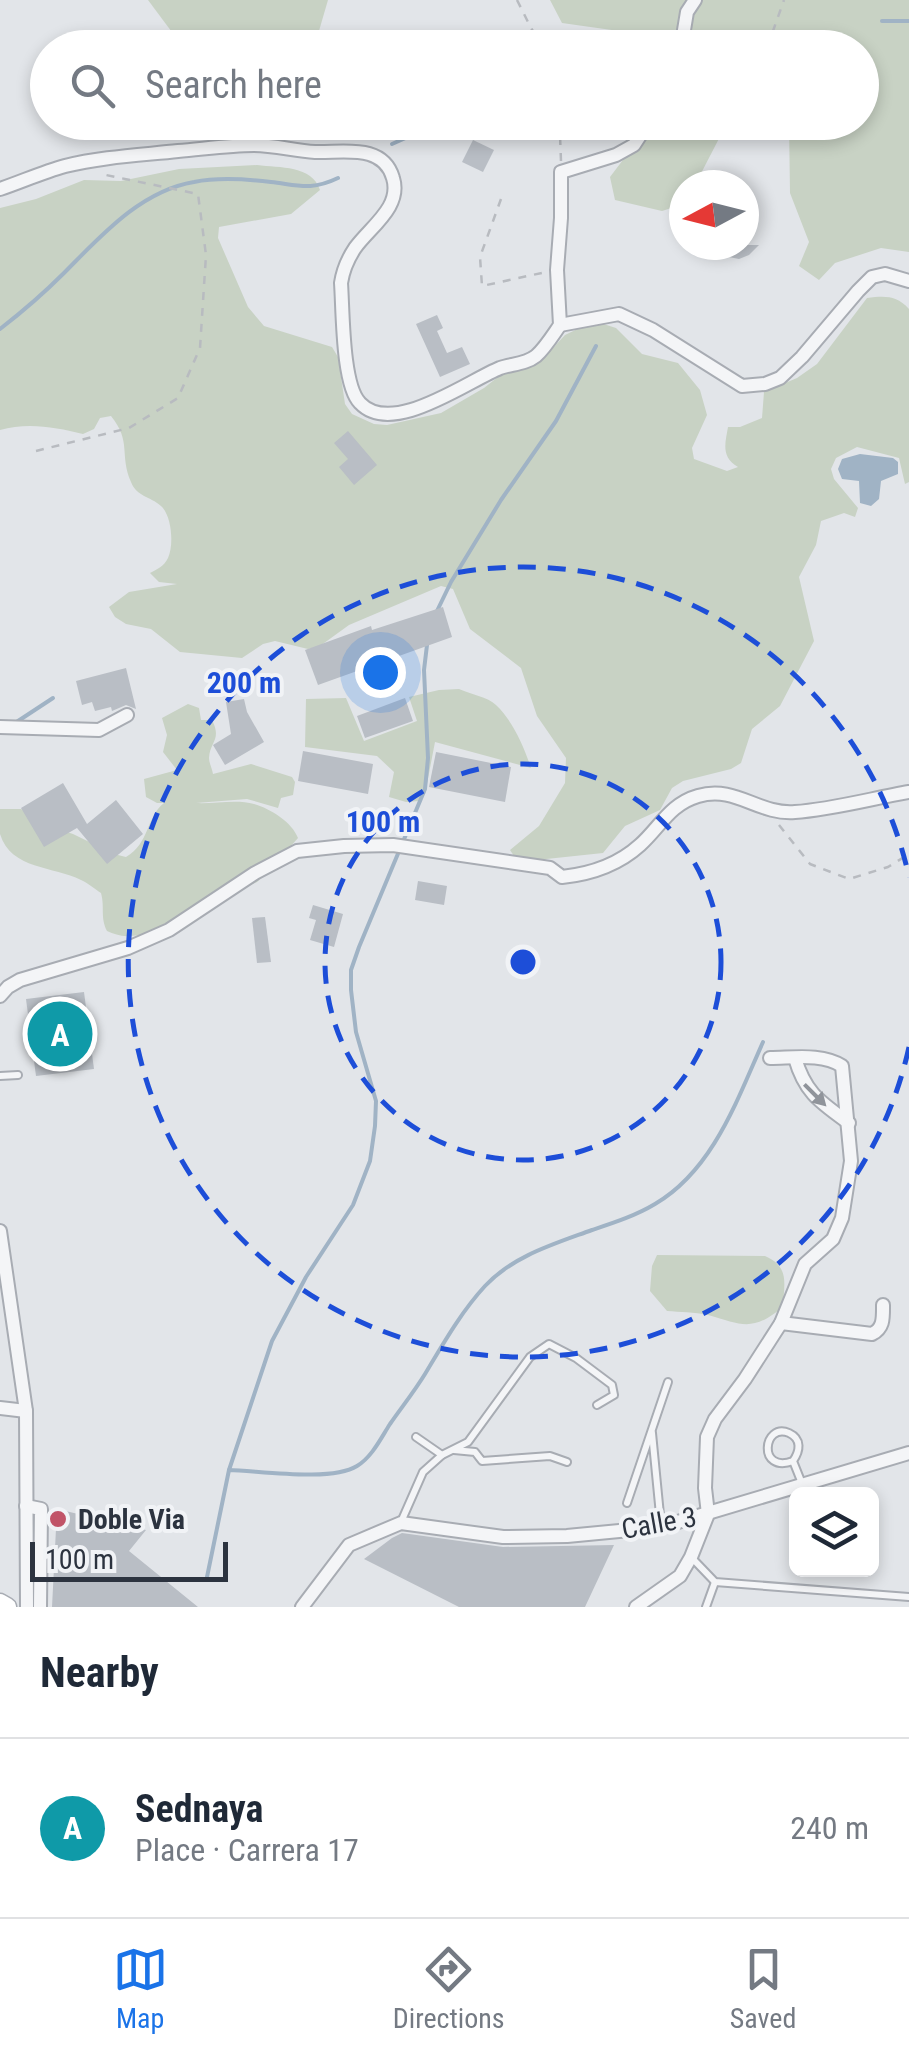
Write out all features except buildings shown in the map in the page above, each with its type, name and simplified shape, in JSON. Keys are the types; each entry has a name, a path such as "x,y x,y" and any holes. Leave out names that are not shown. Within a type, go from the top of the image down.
{"main road":[{"path":"0,1603 6,1607"}],"street":[{"path":"684,30 687,12 695,0"},
{"path":"0,189 65,166 256,145 296,151 364,150 386,162 394,180 394,197 385,215 353,251 341,283 351,390 362,406 384,415 427,404 503,367 538,355 560,325 557,270 561,172 616,155 637,140"},
{"path":"560,325 619,314 653,330 742,386 765,384 780,378 802,357 872,277 885,274 909,281"},
{"path":"0,727 99,730 127,716"},
{"path":"4,991 20,980 128,948 169,930 255,873 297,851 393,845 550,868 562,877 613,864 640,845 674,806 693,797 731,794 766,809 794,812 909,792"},
{"path":"636,1607 680,1576 691,1557 708,1514 707,1438 715,1420 781,1323 805,1264 833,1239 842,1218 851,1162 842,1066 832,1060 770,1058"},
{"path":"795,1058 800,1079 812,1096 848,1123"},
{"path":"0,1232 26,1412 27,1607"},
{"path":"781,1323 872,1334 883,1323 884,1305"},
{"path":"0,1408 26,1412"},
{"name":"Calle 3","path":"401,1523 503,1537 567,1536 661,1526 909,1453"},
{"path":"26,1506 41,1508 40,1607"},
{"path":"302,1607 349,1545 401,1523"}],"lane":[{"path":"0,1076 18,1075"},
{"path":"401,1523 423,1472 442,1455 468,1442 530,1357 549,1344 576,1358 612,1386 614,1395 597,1406"},
{"path":"626,1503 668,1382"},
{"path":"652,1430 661,1526"},
{"path":"777,1432 794,1436 799,1444 793,1461 784,1464 769,1456 770,1438 777,1432"},
{"path":"416,1437 442,1455"},
{"path":"453,1450 475,1452 482,1461 550,1456 566,1462"},
{"path":"793,1461 802,1486"},
{"path":"691,1557 715,1582 909,1597"},
{"path":"706,1607 715,1582"}],"path":[{"path":"517,0 532,30"},
{"path":"773,30 784,0"},
{"path":"560,140 561,172"},
{"path":"36,451 129,428 178,398 200,348 206,255 198,194 103,174"},
{"path":"501,200 480,257 482,286 557,270"},
{"path":"766,809 810,864 848,880 888,868 909,854"}],"green space":[{"path":"148,0 328,0 319,30 170,30"},
{"path":"550,0 909,0 909,252 881,248 835,263 819,280 799,266 809,242 790,193 789,140 879,140 879,30 612,30 562,23"},
{"path":"638,140 718,140 703,170 669,170 669,209 662,211 615,200 610,177"},
{"path":"257,165 303,172 320,190 291,214 219,227 218,238 248,307 264,326 332,347 338,357 345,404 352,414 374,424 387,425 441,413 503,373 539,363 565,335 594,321 616,328 642,354 678,363 700,390 707,415 692,448 694,459 727,471 738,467 727,454 728,427 740,427 762,418 764,392 797,378 817,364 867,298 890,298 909,309 909,482 905,484 899,458 857,447 836,458 831,469 834,479 858,508 855,517 844,513 821,521 816,545 799,577 814,641 780,706 752,729 741,763 672,788 660,810 625,826 603,853 518,862 510,850 539,826 565,783 566,758 537,716 521,668 470,629 453,589 441,586 349,625 320,646 308,649 275,641 242,658 180,652 151,629 126,624 109,607 129,592 177,584 159,582 150,573 168,558 170,523 161,506 134,487 121,433 111,416 100,418 94,429 83,434 42,426 0,430 0,208 84,180 121,181 179,169"},
{"path":"459,689 488,700 502,711 531,768 435,742 425,794 419,801 406,802 389,797 394,772 377,756 305,747 306,699 346,698 364,741 417,721 409,697"},
{"path":"188,704 199,708 201,720 212,720 215,727 209,758 213,774 251,764 292,777 295,782 293,795 281,798 278,808 247,799 196,803 254,804 280,817 298,838 257,882 159,929 130,936 115,934 105,926 101,893 70,875 23,861 6,846 0,834 0,809 21,809 40,823 126,857 140,845 164,803 146,797 144,779 177,770 163,752 167,735 162,718"},
{"path":"657,1255 765,1256 782,1271 783,1307 763,1320 747,1324 667,1311 650,1291"}],"water":[{"path":"860,454 898,462 898,474 881,481 879,499 871,506 860,503 859,481 842,479 838,469 842,459"}],"waterway":[{"path":"882,21 909,21"},
{"path":"392,144 401,140"},
{"path":"0,329 122,217 156,195 213,179 304,186 338,178"},
{"path":"437,611 501,500 556,421 596,346"},
{"path":"229,1470 272,1341 306,1277 353,1205 370,1161 376,1101 356,1032 351,970 425,789 427,645"},
{"path":"15,723 53,698"},
{"path":"207,1577 229,1470 331,1474 362,1462 376,1447 460,1317 496,1276 535,1252 647,1208 675,1190 693,1172 733,1110 763,1042"}],"place":[{"name":"Sednaya","path":"60,1034"},
{"name":"Doble Via","path":"58,1519"}]}
